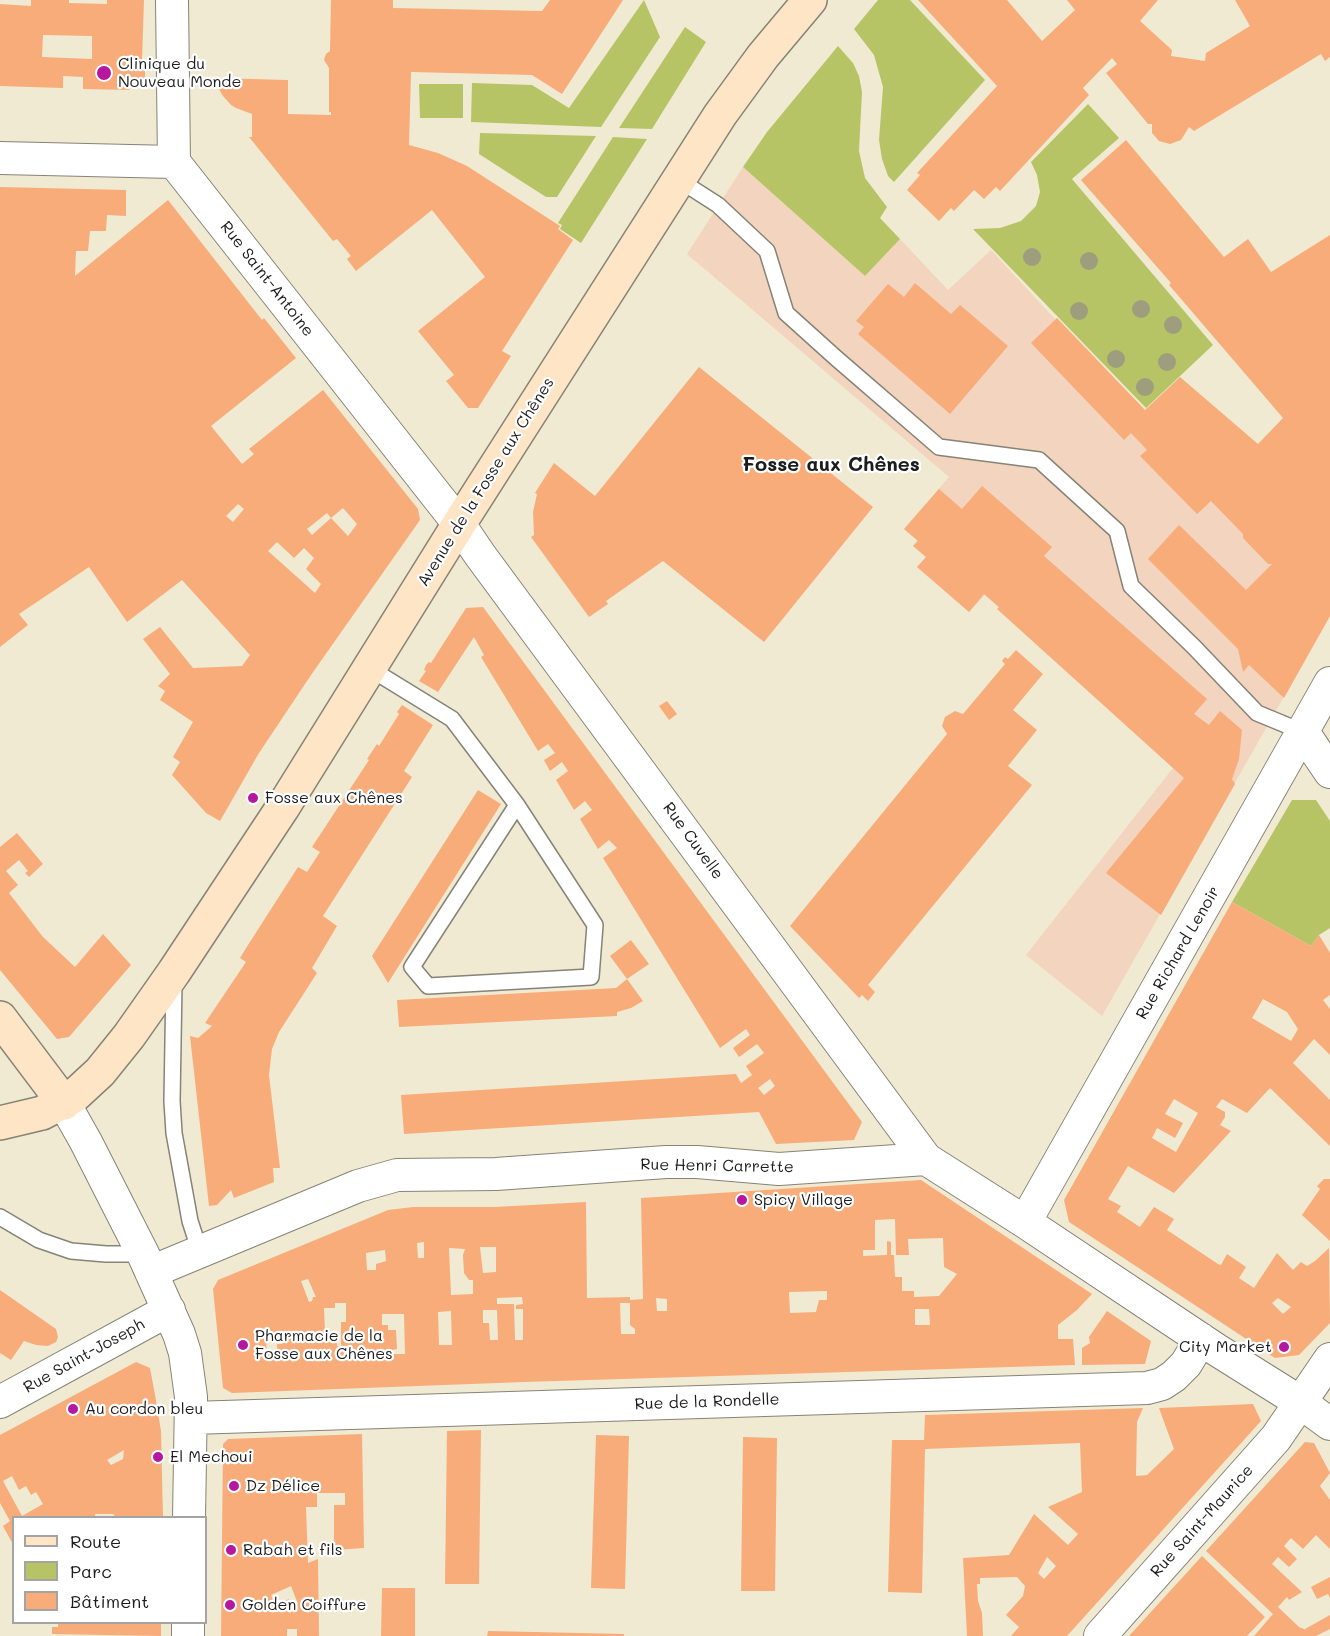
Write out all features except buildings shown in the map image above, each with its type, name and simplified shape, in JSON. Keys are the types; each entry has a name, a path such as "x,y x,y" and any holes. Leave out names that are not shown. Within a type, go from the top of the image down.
{"street":[{"path":"0,158 174,162 172,0"},
{"name":"Avenue de la Fosse aux Chênes","path":"0,1123 27,1118 64,1103 83,1090 100,1072 174,972 283,807 459,524 734,95 810,0"},
{"name":"Rue Saint-Antoine","path":"174,162 459,524"},
{"name":"Rue Cuvelle","path":"459,524 926,1159"},
{"name":"Rue Richard Lenoir","path":"1025,1222 1330,683"},
{"path":"1303,732 1330,772"},
{"path":"0,1018 64,1103 86,1142 169,1310 185,1353 191,1396 189,1516"},
{"path":"926,1159 1300,1402 1330,1424"},
{"name":"Rue Henri Carrette","path":"147,1263 200,1252 358,1186 397,1175 496,1174 666,1162 697,1162 778,1169 926,1159"},
{"name":"Rue Saint-Joseph","path":"0,1402 169,1310"},
{"name":"Rue de la Rondelle","path":"191,1418 1147,1388 1162,1384 1174,1376 1186,1364 1202,1340"},
{"name":"Rue Saint-Maurice","path":"1100,1636 1276,1438 1330,1359"}],"lane":[{"path":"679,180 718,205 768,251 786,313 939,447 1039,460 1117,531 1131,586 1257,713 1303,732"},
{"path":"369,668 452,719 518,805 595,925 591,977 428,986 412,967 518,805"},
{"path":"174,972 172,1101 174,1133 190,1221 200,1252"},
{"path":"0,1217 39,1240 71,1251 106,1254 147,1263"}],"shaded area":[{"path":"743,167 865,276 900,239 948,290 991,250 1330,616 1102,1016 1026,955 1173,768 985,595 969,612 917,567 926,557 913,546 917,540 904,529 949,477 687,254"}],"green space":[{"path":"644,0 660,37 601,127 471,122 472,83 532,85 569,108"},
{"path":"878,0 910,0 985,80 894,182 888,176 879,140 883,87 874,55 854,29"},
{"path":"685,27 706,42 652,129 619,128"},
{"path":"838,46 853,63 859,76 862,92 859,151 865,178 887,207 880,218 900,239 865,276 743,167 767,132"},
{"path":"419,84 463,84 463,118 420,118"},
{"path":"1088,104 1119,138 1072,179 1213,345 1146,408 973,229 1000,228 1021,221 1036,206 1040,192 1037,175 1031,162"},
{"path":"480,133 596,136 557,197 546,197 479,154"},
{"path":"613,137 647,139 581,243 560,229 562,225 558,223"},
{"path":"1292,800 1316,800 1330,821 1330,928 1319,935 1311,946 1232,902"}],"place":[{"name":"Clinique du Nouveau Monde","path":"104,73"},
{"name":"Fosse aux Chênes","path":"253,798"},
{"name":"Spicy Village","path":"742,1200"},
{"name":"Pharmacie de la Fosse aux Chênes","path":"243,1345"},
{"name":"City Market","path":"1284,1347"},
{"name":"Au cordon bleu","path":"73,1409"},
{"name":"El Mechoui","path":"158,1457"},
{"name":"Dz Délice","path":"234,1486"},
{"name":"Rabah et fils","path":"231,1550"},
{"name":"Golden Coiffure","path":"230,1605"}],"district":[{"name":"Fosse aux Chênes","path":"831,465"}]}
